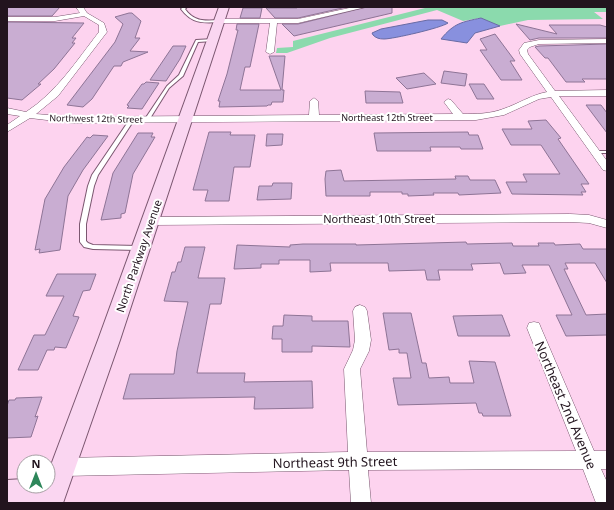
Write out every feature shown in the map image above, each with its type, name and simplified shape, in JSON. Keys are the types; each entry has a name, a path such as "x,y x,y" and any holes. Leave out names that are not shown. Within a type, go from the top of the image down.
{"street":[{"path":"7,129 29,116 55,94 103,32 102,24 84,14 78,7"},
{"name":"North Parkway Avenue","path":"52,498 142,248 224,7"},
{"path":"220,21 274,22 308,20 363,7"},
{"path":"7,19 55,19 84,14"},
{"path":"270,52 274,22"},
{"path":"607,41 539,42 525,46 523,50 524,54 552,94 607,168"},
{"name":"Northeast 12th Street","path":"186,119 460,117 496,114 512,109 530,99 552,94 607,93"},
{"path":"314,101 314,118"},
{"path":"448,102 460,117"},
{"name":"Northwest 12th Street","path":"7,111 29,116 72,120 186,119"},
{"name":"Northeast 10th Street","path":"151,221 570,218 589,219 607,224"},
{"path":"360,311 363,340 361,351 352,369 361,503"},
{"name":"Northeast 2nd Avenue","path":"534,328 606,503"},
{"name":"Northeast 9th Street","path":"63,467 358,462 607,460"},
{"path":"7,493 52,498"}],"lane":[{"path":"185,7 183,9 186,14 195,20 202,22 220,21"},
{"path":"147,120 168,88 181,76 196,41 213,40"},
{"path":"132,120 95,175 91,186 83,224 83,242 92,247 142,248"},
{"path":"595,152 607,152"}],"green space":[{"path":"429,7 607,7 607,12 594,12 603,19 528,20 500,26 480,18 463,21 437,10 330,38 287,53 276,53 277,48 293,47 293,41"}],"water":[{"path":"481,18 500,26 475,33 467,43 441,39 454,26"},
{"path":"428,20 442,20 448,23 427,30 389,39 378,38 372,33 381,29"}],"building":[{"path":"7,7 60,7 52,16 7,16"},
{"path":"296,7 347,7 298,18 275,18 266,8 297,8"},
{"path":"367,7 392,7 392,13 294,36 282,24 298,24"},
{"path":"243,8 262,8 260,18 240,18"},
{"path":"132,13 141,21 135,38 140,38 130,51 148,52 123,62 121,66 114,66 92,99 83,107 67,105 115,42 123,24 115,17"},
{"path":"7,22 84,23 72,38 76,38 72,43 75,43 54,69 38,84 41,84 22,100 7,98"},
{"path":"237,24 259,24 250,67 245,67 240,90 281,90 269,56 285,56 282,90 284,90 283,102 272,102 271,105 267,106 219,107 220,101 218,101 227,74 238,30 236,30"},
{"path":"516,24 557,34 549,25 600,25 607,27 607,38 539,38 530,40"},
{"path":"495,34 515,61 510,61 522,80 501,80 480,50 487,50 480,39"},
{"path":"607,44 607,79 582,79 585,82 566,82 548,58 545,58 535,47 539,46"},
{"path":"173,46 186,46 180,59 166,81 150,80"},
{"path":"444,71 467,74 465,86 441,83"},
{"path":"424,73 436,84 407,89 396,78"},
{"path":"146,82 159,83 142,109 127,108 129,106 127,105 142,84"},
{"path":"469,84 484,84 494,99 477,99"},
{"path":"365,91 400,92 403,103 366,103"},
{"path":"586,105 601,105 607,113 607,133"},
{"path":"546,120 561,138 558,139 589,184 581,184 586,192 581,192 583,195 512,194 506,182 527,182 523,174 560,174 541,145 511,145 502,129 532,129 528,121"},
{"path":"209,132 231,132 230,135 255,135 250,167 234,167 229,201 205,201 208,190 193,190"},
{"path":"468,132 469,135 478,135 483,149 430,147 431,151 377,151 374,133"},
{"path":"138,133 153,133 151,137 155,137 133,174 125,213 121,214 121,218 101,220 113,173"},
{"path":"267,134 283,134 282,145 266,146"},
{"path":"93,135 108,136 83,170 68,196 60,250 39,253 40,249 35,250 45,199 64,167 87,137 90,138"},
{"path":"341,170 344,181 456,179 455,176 468,176 470,180 495,180 501,193 459,195 458,193 433,193 434,195 408,196 408,194 402,194 402,192 370,192 370,196 326,196 326,171"},
{"path":"273,183 292,183 291,199 257,200 259,186 272,186"},
{"path":"466,242 467,244 512,243 513,246 539,246 538,243 554,243 555,245 580,244 583,249 607,249 607,283 595,263 565,263 568,269 564,269 586,315 607,314 607,335 566,336 556,315 572,315 549,265 522,265 526,273 504,274 500,263 471,264 473,270 438,270 440,280 427,280 425,270 389,271 388,263 330,263 331,271 310,272 310,260 279,260 279,264 261,264 261,268 234,269 237,245 290,247 290,245 303,244 356,245"},
{"path":"185,247 205,247 198,278 225,278 221,304 210,304 197,373 245,373 244,382 312,381 313,408 254,409 255,397 123,399 130,374 174,374 177,351 188,302 164,301 172,272 175,272 178,262 181,262"},
{"path":"57,274 96,274 90,290 83,291 73,316 79,317 66,348 55,347 54,350 47,350 38,370 18,370 34,335 45,335 64,296 46,296"},
{"path":"383,313 411,313 422,363 426,363 429,378 449,377 450,383 474,383 469,361 495,362 511,416 483,416 482,413 479,413 476,403 398,405 393,378 411,378 407,353 399,353 399,349 389,350"},
{"path":"284,315 312,316 312,321 348,321 350,347 312,346 312,352 282,352 282,339 272,339 273,326 283,326"},
{"path":"502,315 510,336 458,336 453,316"},
{"path":"42,397 35,417 38,416 31,437 7,438 7,406 9,400 15,400 16,398"}]}
